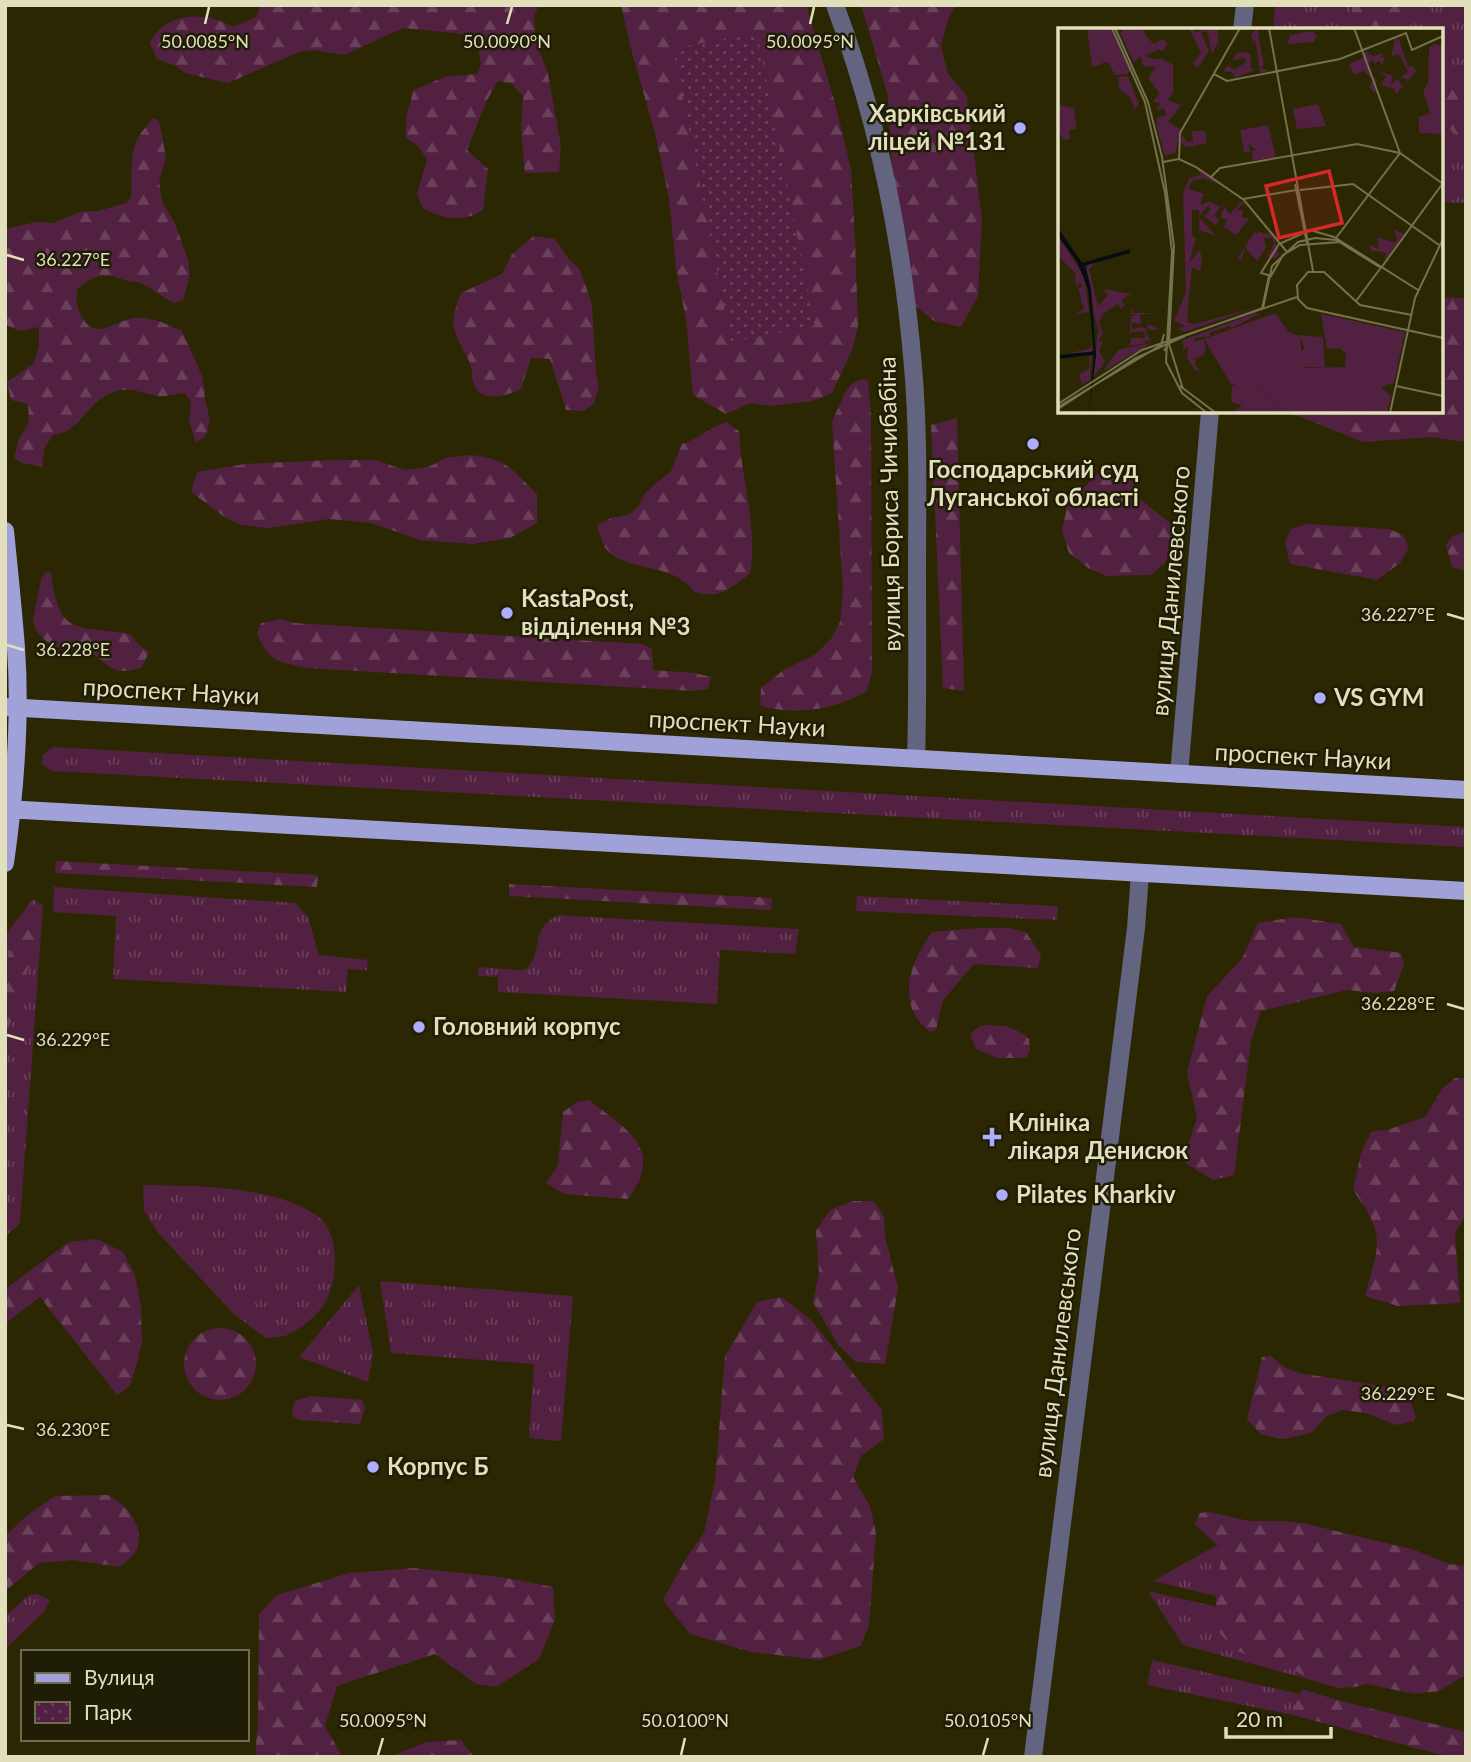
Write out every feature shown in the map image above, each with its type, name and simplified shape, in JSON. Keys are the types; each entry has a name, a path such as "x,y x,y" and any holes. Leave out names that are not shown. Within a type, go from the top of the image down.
{"main road":[{"path":"5,531 16,650 5,863"},
{"name":"проспект Науки","path":"11,708 1466,790"},
{"path":"9,810 1466,891"}],"street":[{"name":"вулиця Бориса Чичибабіна","path":"835,5 850,46 881,165 900,252 914,366 917,432 916,759"},
{"path":"1242,28 1245,5"},
{"name":"вулиця Данилевського","path":"1179,774 1210,413"},
{"name":"вулиця Данилевського","path":"1033,1757 1136,928 1140,873"}],"green space":[{"path":"261,5 539,5 534,16 536,42 548,74 561,146 559,172 525,173 521,128 523,96 512,84 498,81 487,100 467,150 488,169 483,210 468,217 453,218 423,208 417,194 427,159 417,145 406,138 410,102 414,90 444,77 477,74 481,64 475,35 403,28 344,55 313,50 299,52 228,83 185,73 176,66 157,59 150,43 157,32 176,20 187,17 211,18 233,27 256,17"},
{"path":"621,5 806,5 851,169 858,327 852,350 832,393 813,401 771,406 751,403 726,414 693,395 686,320 676,268 669,199 656,137"},
{"path":"861,5 956,5 948,19 941,46 948,74 967,96 982,220 978,296 961,327 934,321 911,302 892,166 888,96"},
{"path":"1275,5 1466,5 1466,203 1443,202 1443,28 1273,28"},
{"path":"1354,5 1423,5 1416,8 1411,28 1348,28"},
{"path":"757,32 815,326 731,342 673,49"},
{"path":"1466,72 1466,135 1457,135 1443,124 1443,107"},
{"path":"154,118 159,121 166,157 159,182 162,202 175,223 188,260 190,274 183,300 174,303 138,282 105,276 89,280 78,288 77,305 86,323 92,328 105,328 134,318 146,318 182,331 203,378 210,420 206,435 196,443 189,421 191,403 185,393 160,396 122,390 102,398 76,424 53,435 45,447 42,467 22,463 14,458 19,439 29,422 28,404 11,400 7,382 34,363 39,344 39,327 19,331 5,324 5,229 36,222 53,223 80,212 98,211 126,203 131,197 135,146"},
{"path":"534,236 555,239 580,270 592,304 599,387 594,403 584,411 566,410 550,359 531,358 521,389 501,396 481,393 473,382 470,364 454,328 454,314 461,293 502,274 512,254"},
{"path":"1443,297 1466,298 1466,442 1431,437 1363,442 1286,413 1443,413"},
{"path":"864,379 868,381 871,414 872,672 867,691 829,707 801,711 773,709 760,705 761,688 785,669 816,654 831,639 840,622 843,591 832,422 846,390 854,382"},
{"path":"957,418 964,691 943,688 931,425"},
{"path":"726,422 739,431 751,520 750,574 724,591 704,594 694,592 674,575 612,555 604,546 597,525 611,518 628,515 638,507 645,493 671,471 682,444"},
{"path":"470,455 501,462 537,494 537,523 510,538 473,544 420,540 371,523 329,519 269,528 241,525 223,516 191,492 197,472 245,464 376,460 405,470 428,467 446,458"},
{"path":"1112,470 1131,474 1135,495 1174,526 1166,561 1151,575 1107,576 1088,568 1069,553 1062,531 1069,497 1081,491 1100,471"},
{"path":"1306,524 1389,529 1403,535 1409,548 1400,563 1377,580 1290,564 1285,542 1291,529"},
{"path":"1466,532 1466,571 1452,567 1446,545 1452,536"},
{"path":"46,572 51,573 54,594 65,618 83,628 130,634 149,652 142,667 116,670 86,650 58,648 41,637 33,620 41,579"},
{"path":"282,619 294,623 643,644 652,649 653,670 711,677 708,689 693,691 306,668 275,659 257,634 261,623"},
{"path":"53,747 1466,827 1466,847 52,771 42,764 43,755"},
{"path":"56,861 318,875 317,887 55,873"},
{"path":"509,884 772,898 771,910 509,896"},
{"path":"54,887 295,903 308,917 319,955 368,960 367,970 348,969 346,992 113,979 116,916 53,912"},
{"path":"857,896 1058,906 1057,920 856,911"},
{"path":"33,899 43,906 20,1223 5,1237 5,939"},
{"path":"560,915 799,929 795,954 720,950 717,1004 498,992 498,977 478,976 479,967 527,969 535,955 544,925"},
{"path":"29,917 36,924 34,950 11,1022 5,1032 6,972 13,944"},
{"path":"1295,917 1341,924 1354,947 1401,953 1404,964 1394,991 1376,993 1347,990 1261,1011 1251,1041 1234,1175 1213,1180 1185,1163 1197,1118 1187,1072 1207,996 1242,959 1258,923"},
{"path":"1009,928 1026,932 1041,955 1038,968 974,964 943,1000 936,1030 930,1032 919,1021 909,996 909,983 917,957 932,932"},
{"path":"980,1026 1011,1028 1029,1039 1027,1058 997,1058 976,1049 970,1034"},
{"path":"1455,1078 1466,1078 1466,1214 1455,1233 1460,1303 1398,1306 1365,1296 1377,1241 1371,1219 1353,1190 1361,1153 1371,1132 1390,1129 1425,1117 1442,1089"},
{"path":"589,1100 627,1131 642,1153 643,1166 639,1181 628,1199 564,1194 546,1183 558,1165 563,1112 577,1102"},
{"path":"143,1185 209,1187 256,1193 298,1205 316,1215 329,1231 335,1254 331,1290 320,1310 292,1332 282,1337 266,1338 234,1314 159,1234 144,1211"},
{"path":"853,1201 874,1201 884,1217 885,1236 898,1288 885,1364 856,1362 838,1345 813,1302 819,1273 816,1231 830,1210"},
{"path":"97,1239 123,1252 135,1275 141,1307 142,1342 137,1363 130,1386 117,1395 40,1297 5,1324 5,1289 69,1242"},
{"path":"380,1281 573,1296 561,1441 529,1438 534,1364 391,1353"},
{"path":"359,1285 373,1354 368,1382 299,1357"},
{"path":"782,1297 812,1321 882,1410 884,1439 861,1456 853,1477 870,1506 876,1533 869,1625 861,1646 818,1660 751,1652 690,1634 663,1600 704,1533 715,1480 725,1356 757,1302"},
{"path":"220,1328 240,1334 250,1344 256,1364 250,1384 240,1394 220,1400 200,1394 190,1384 184,1364 190,1344 200,1334"},
{"path":"1271,1356 1284,1367 1299,1373 1388,1387 1409,1397 1416,1417 1414,1421 1396,1425 1366,1413 1343,1410 1327,1416 1311,1433 1284,1439 1262,1435 1247,1419 1262,1357"},
{"path":"311,1396 362,1400 365,1408 360,1424 299,1420 293,1416 295,1401"},
{"path":"108,1495 122,1504 137,1526 139,1543 131,1557 120,1567 72,1560 39,1563 5,1591 5,1536 30,1513 55,1496"},
{"path":"1209,1512 1249,1521 1307,1524 1415,1550 1449,1564 1466,1566 1466,1675 1439,1691 1415,1694 1367,1684 1338,1688 1236,1651 1216,1629 1216,1588 1223,1551 1195,1524 1200,1513"},
{"path":"1217,1545 1238,1547 1228,1599 1153,1581"},
{"path":"414,1568 501,1577 553,1587 555,1620 539,1659 496,1687 476,1684 435,1654 337,1686 325,1726 342,1756 392,1756 426,1742 461,1740 474,1757 255,1757 259,1614 277,1595 349,1573"},
{"path":"1148,1591 1226,1609 1242,1631 1311,1680 1183,1645"},
{"path":"37,1594 50,1600 45,1611 5,1649 5,1616 29,1595"},
{"path":"1152,1660 1299,1694 1293,1715 1147,1685"},
{"path":"1302,1689 1466,1732 1466,1757 1449,1757 1293,1715"}],"place":[{"name":"Харківський ліцей №131","path":"1020,128"},
{"name":"Господарський суд Луганської області","path":"1033,444"},
{"name":"KastaPost, відділення №3","path":"507,613"},
{"name":"VS GYM","path":"1320,698"},
{"name":"Головний корпус","path":"419,1027"},
{"name":"Клініка лікаря Денисюк","path":"992,1137"},
{"name":"Pilates Kharkiv","path":"1002,1195"},
{"name":"Корпус Б","path":"373,1467"}]}
